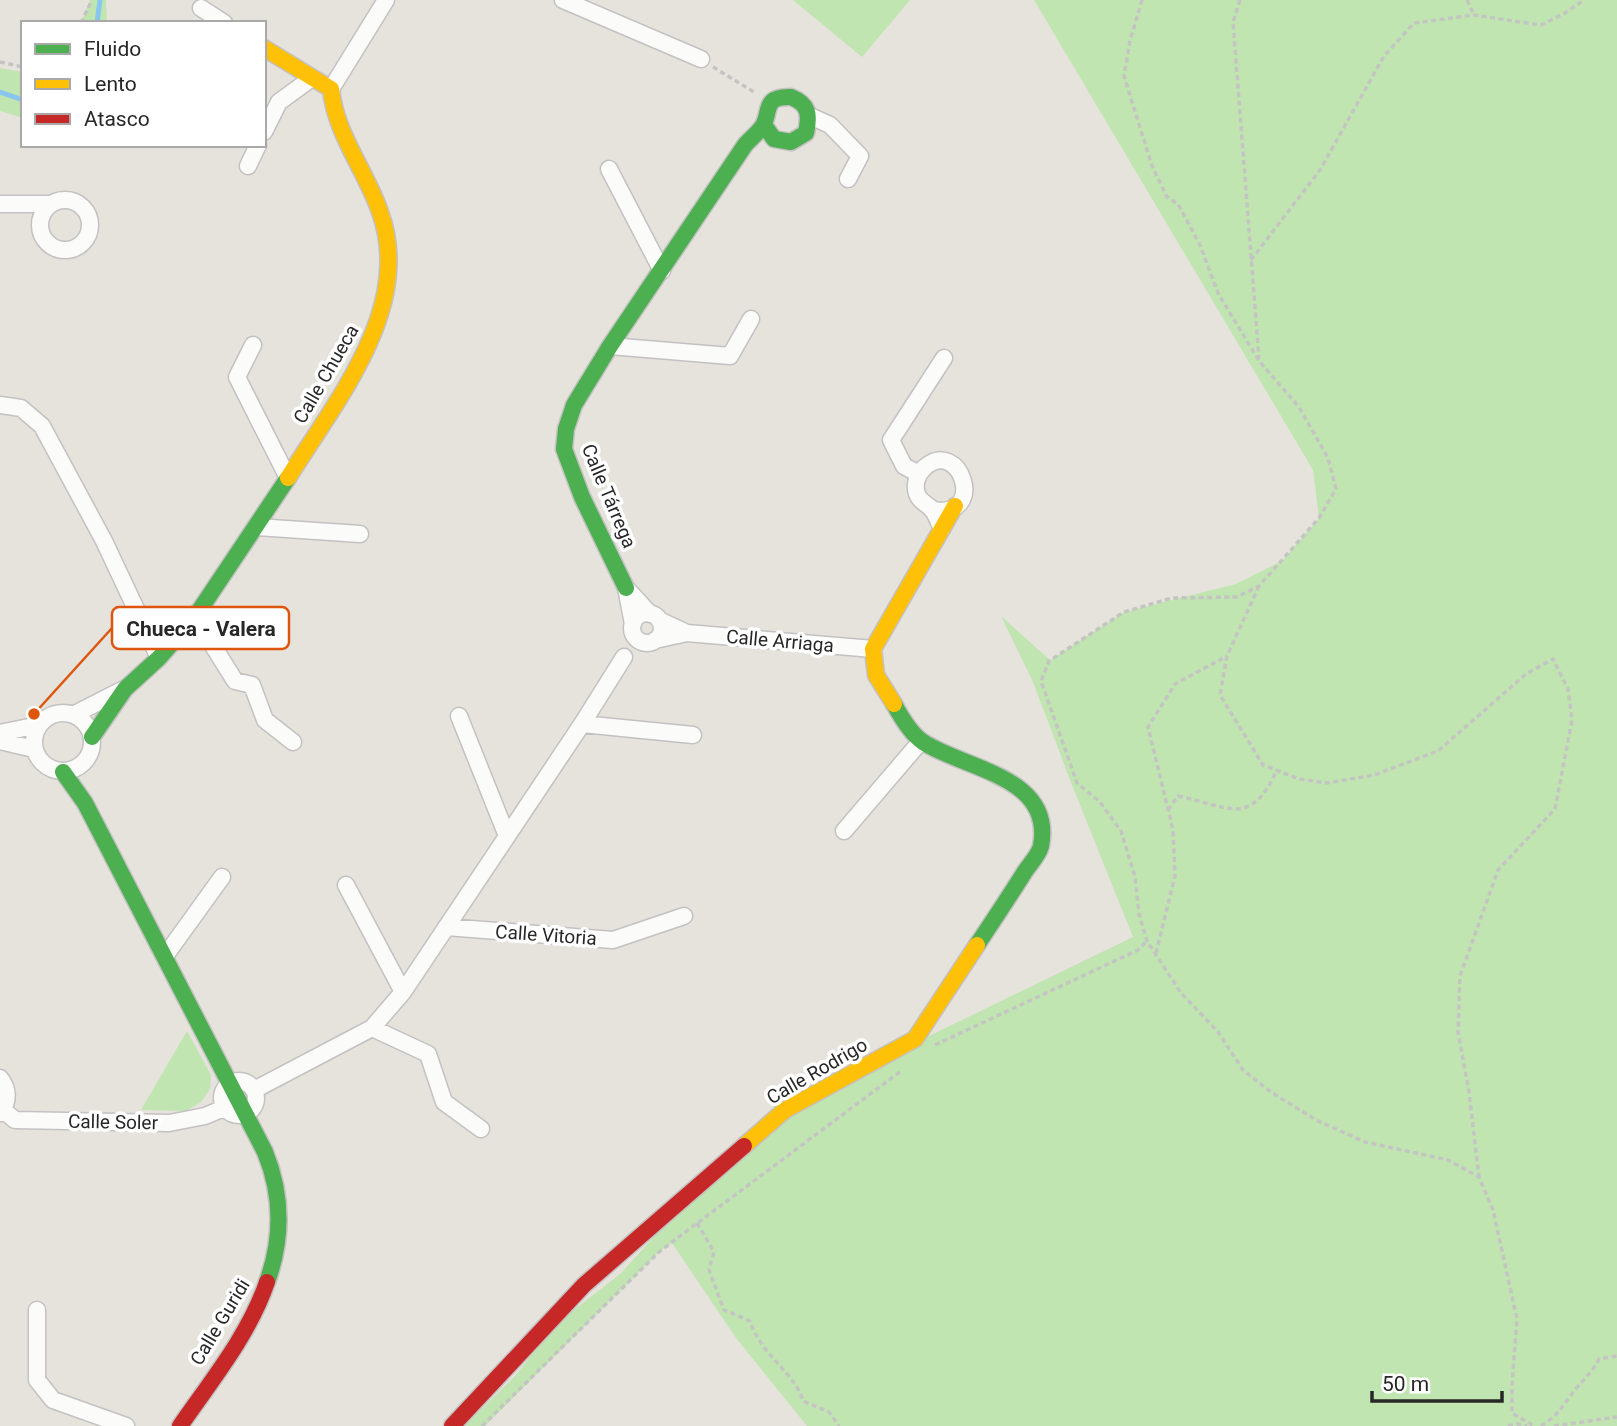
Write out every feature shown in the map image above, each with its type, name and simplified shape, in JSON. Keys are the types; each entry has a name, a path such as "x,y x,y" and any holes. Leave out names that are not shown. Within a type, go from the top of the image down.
{"street":[{"path":"266,49 331,89 386,0"},
{"path":"563,0 701,59"},
{"path":"201,8 221,21"},
{"path":"266,128 279,102 312,78"},
{"name":"Calle Chueca","path":"92,737 125,689 159,658 195,617 288,478 364,356 379,325 387,286 388,251 382,213 333,109 331,89"},
{"path":"770,103 786,96 795,97 802,101 810,116 830,125 860,156 848,178"},
{"name":"Calle Tárrega","path":"654,617 626,587 582,497 564,449 566,429 574,405 610,346 746,145 764,125 766,109 770,103"},
{"path":"764,125 774,139 791,142 806,133 810,116"},
{"path":"248,166 257,147"},
{"path":"609,169 662,271"},
{"path":"0,204 51,204"},
{"path":"610,346 730,356 751,320"},
{"name":"Calle Chueca","path":"253,345 237,377 288,478"},
{"path":"919,474 904,466 891,440 944,358"},
{"path":"0,405 21,408 42,426 104,541 159,658"},
{"path":"873,649 965,491 965,481 954,466 936,462 926,466 919,474 916,484 917,495 923,504 932,510 940,511 955,506"},
{"path":"932,510 942,529"},
{"path":"257,527 360,534"},
{"name":"Calle Tárrega","path":"626,587 632,627"},
{"path":"254,1090 372,1028 403,992 582,724 624,657 632,627 640,615 654,617 661,630 653,641 624,657"},
{"path":"195,617 235,681 252,685 265,720 293,742"},
{"name":"Calle Arriaga","path":"654,617 687,633"},
{"path":"632,627 638,640 653,641"},
{"name":"Calle Arriaga","path":"653,641 687,633 873,649"},
{"name":"Calle Rodrigo","path":"452,1426 584,1285 785,1110 915,1039 1041,848 1041,820 1029,796 1004,777 956,760 921,741 903,720 876,675 873,649"},
{"name":"Calle Chueca","path":"73,715 125,689"},
{"path":"0,733 39,724 54,714 73,715 82,720 92,737 86,761 63,772 55,771 41,763 33,741 39,724"},
{"path":"459,716 507,836"},
{"path":"582,724 693,735"},
{"path":"0,740 34,749"},
{"path":"844,831 921,741"},
{"name":"Calle Guridi","path":"85,803 86,761"},
{"name":"Calle Guridi","path":"63,772 85,803 260,1137 279,1199 278,1249 271,1278 257,1309 180,1426"},
{"path":"165,956 222,877"},
{"path":"346,885 403,992"},
{"name":"Calle Vitoria","path":"446,927 613,940 684,916"},
{"path":"372,1028 428,1054 444,1102 481,1129"},
{"name":"Calle Soler","path":"0,1078 7,1092 7,1101 1,1111 15,1120 169,1123 205,1116 224,1108"},
{"path":"243,1082 254,1090 256,1101 246,1114 238,1116 224,1108 221,1095 230,1083 243,1082"},
{"path":"37,1310 37,1380 53,1400 126,1426"}],"path":[{"path":"82,21 92,0"},
{"path":"1142,0 1130,41 1124,76 1149,155 1167,197 1178,204 1200,245 1218,293 1259,361 1298,407 1328,458 1336,489 1320,518 1259,586 1227,656 1220,695 1263,765 1299,779 1327,783 1374,775 1438,751 1527,674 1553,659 1568,689 1572,720 1555,809 1497,870 1460,976 1458,1032 1469,1092 1479,1177 1493,1210 1517,1319 1512,1413 1534,1426"},
{"path":"1240,0 1233,22 1259,361"},
{"path":"1467,0 1474,15"},
{"path":"1251,260 1320,170 1384,56 1414,23 1474,15 1541,25 1584,0"},
{"path":"701,59 770,103"},
{"path":"0,62 21,67"},
{"path":"1259,586 1237,597 1172,598 1124,612 1049,661 1041,681 1077,783 1100,802 1121,831 1135,877 1139,914 1147,941 1181,992 1218,1032 1242,1070 1316,1120 1366,1142 1448,1160 1479,1177"},
{"path":"1156,955 1175,876 1173,830 1148,727 1175,684 1227,656"},
{"path":"1168,810 1178,796 1225,809 1248,808 1266,793 1277,770"},
{"path":"929,1050 940,1042 1138,950 1147,941"},
{"path":"482,1426 660,1251 907,1066"},
{"path":"698,1223 714,1252 709,1270 723,1310 750,1321 754,1334 770,1356 801,1391 803,1401 829,1412 839,1426"},
{"path":"1541,1426 1558,1415 1575,1390 1593,1371 1599,1359 1617,1356"},
{"path":"1554,1426 1617,1417"},
{"path":"1508,1426 1527,1426"}],"green space":[{"path":"90,0 106,0 107,21 82,21"},
{"path":"793,0 910,0 862,57"},
{"path":"1034,0 1617,0 1617,1426 807,1426 736,1338 672,1243 660,1251 485,1426 464,1426 515,1376 556,1324 620,1274 673,1216 792,1116 931,1035 1133,937 1033,682 1001,616 1050,660 1124,612 1236,584 1282,561 1319,518 1313,470"},
{"path":"0,68 21,72 21,117 0,111"},
{"path":"187,1031 211,1075 210,1089 201,1102 186,1111 141,1110"}],"waterway":[{"path":"97,21 100,0"},
{"path":"0,92 21,99"}],"traffic: fast":[{"path":"626,588 582,497 564,449 566,429 574,405 610,346 745,145 762,127 771,102 782,97 791,97 802,103 807,111 806,133 791,142 774,139 764,125"},
{"path":"92,737 125,689 159,658 195,617 288,478"},
{"path":"894,704 910,730 923,742 1003,778 1021,790 1034,804 1041,823 1041,846 1038,853 977,945"},
{"path":"63,772 85,803 265,1152 275,1185 279,1217 276,1249 267,1282"}],"traffic: slow":[{"path":"266,49 331,89 338,121 380,212 388,248 387,283 379,318 365,352 288,478"},
{"path":"894,704 876,675 873,649 955,506"},
{"path":"744,1146 785,1110 915,1039 977,945"}],"traffic: jam":[{"path":"452,1426 584,1285 744,1146"},
{"path":"180,1426 240,1339 267,1282"}],"place":[{"name":"Chueca - Valera","path":"34,714"}]}
